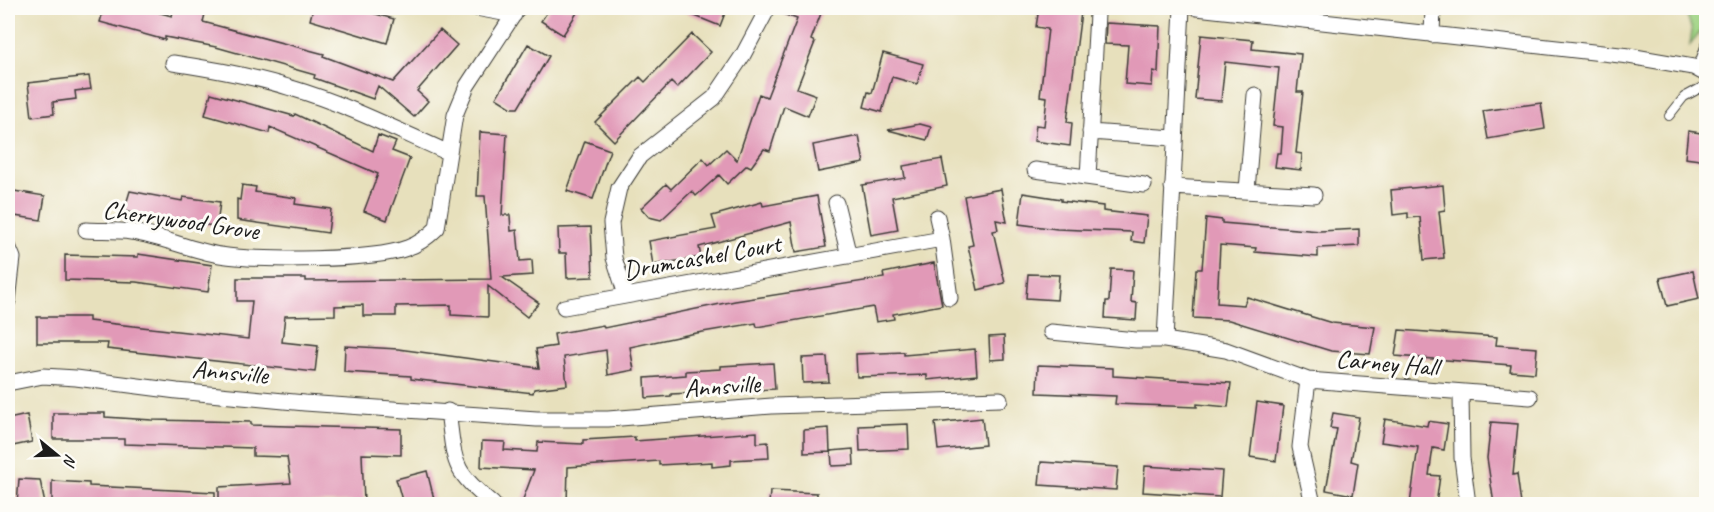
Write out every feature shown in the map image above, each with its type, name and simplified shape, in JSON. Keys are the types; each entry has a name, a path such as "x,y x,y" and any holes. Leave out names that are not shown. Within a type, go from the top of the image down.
{"street":[{"name":"Cherrywood Grove","path":"86,230 132,232 220,255 246,257 304,258 405,249 425,240 437,228 455,116 467,86 516,11 476,8"},
{"path":"626,295 614,258 611,223 619,188 640,156 714,98 742,55 768,8"},
{"path":"1165,340 1182,8"},
{"path":"1197,8 1629,56 1702,71"},
{"path":"1432,34 1433,8"},
{"path":"1088,177 1097,14"},
{"path":"173,63 292,88 342,105 450,153"},
{"path":"1247,190 1255,95"},
{"path":"1090,132 1174,138"},
{"path":"1035,170 1144,185"},
{"path":"1172,187 1314,195"},
{"path":"836,203 849,256"},
{"path":"937,218 950,298"},
{"name":"Drumcashel Court","path":"564,307 942,238"},
{"path":"8,246 13,258 8,301"},
{"name":"Carney Hall","path":"1051,332 1136,340 1165,340 1226,350 1308,380 1461,394 1530,397"},
{"name":"Annsville","path":"8,383 43,376 76,378 177,391 305,403 448,411 537,419 608,419 772,406 1000,399"},
{"name":"Carney Hall","path":"1308,380 1300,447 1313,504"},
{"name":"Carney Hall","path":"1461,394 1463,478 1468,504"},
{"path":"448,411 455,459 461,475 493,504"}],"lane":[{"path":"1702,71 1707,44"},
{"path":"1669,116 1684,96 1707,85"}],"green space":[{"path":"1685,8 1706,8 1706,25 1690,45 1692,31"}],"building":[{"path":"104,8 142,8 172,16 174,8 191,8 190,11 205,14 203,22 324,54 323,56 393,82 440,30 457,45 417,91 428,101 414,117 378,86 373,99 314,78 315,75 216,47 165,37 165,40 100,22"},
{"path":"313,8 354,8 394,19 387,43 310,20"},
{"path":"550,8 580,8 563,35 541,21"},
{"path":"675,8 727,8 720,26"},
{"path":"778,8 823,8 811,40 815,42 797,88 816,95 808,116 784,106 770,151 764,149 751,167 747,165 727,184 719,175 696,196 692,191 661,220 649,217 641,208 666,184 671,189 703,158 709,165 726,149 737,160 759,94 767,97 797,19 777,12"},
{"path":"1039,8 1081,12 1067,122 1072,123 1070,146 1034,141 1036,125 1044,126 1047,97 1040,96 1048,29 1036,27"},
{"path":"1106,23 1160,26 1158,72 1153,71 1152,86 1125,84 1128,45 1105,44"},
{"path":"692,34 711,52 677,88 671,82 614,141 595,122 640,77 645,82"},
{"path":"1201,35 1253,40 1252,49 1301,54 1297,92 1303,92 1296,153 1302,154 1301,170 1275,167 1277,153 1281,153 1283,127 1273,126 1279,68 1225,62 1221,101 1195,99"},
{"path":"528,44 549,56 518,108 512,108 496,98"},
{"path":"883,53 923,64 917,84 892,77 882,112 864,107 868,92 872,93"},
{"path":"89,76 91,89 75,91 76,99 53,102 54,114 32,117 28,83"},
{"path":"211,93 294,116 295,114 373,151 378,135 396,142 392,151 410,158 387,220 364,211 378,174 270,127 269,133 205,115"},
{"path":"1541,103 1545,129 1488,139 1483,111"},
{"path":"920,124 931,127 927,140 888,130"},
{"path":"1688,131 1707,134 1707,161 1685,158"},
{"path":"480,132 507,134 502,215 510,215 511,231 517,230 520,261 532,260 533,275 502,277 539,303 527,317 488,286 488,317 451,315 451,305 396,306 396,316 363,316 363,305 335,306 335,315 285,316 282,342 318,346 315,372 107,349 108,343 37,343 37,317 89,317 89,321 248,339 252,301 237,301 237,278 306,278 306,281 491,279 485,196 477,196"},
{"path":"859,136 864,163 818,172 813,145"},
{"path":"585,141 610,150 593,199 567,191"},
{"path":"942,159 947,186 892,197 898,230 871,235 862,185 905,178 903,166"},
{"path":"242,185 256,187 255,192 296,198 295,204 331,209 328,233 237,220 237,199 240,200"},
{"path":"1443,185 1445,210 1439,211 1444,258 1424,260 1420,217 1408,218 1408,213 1393,215 1391,190"},
{"path":"1001,189 1007,222 996,220 998,230 993,231 1005,283 978,290 968,246 973,245 964,196"},
{"path":"8,190 45,196 41,220 8,215"},
{"path":"130,191 182,201 183,197 220,202 217,226 168,222 124,211"},
{"path":"1023,193 1061,199 1061,201 1103,206 1103,211 1147,216 1144,243 1131,241 1132,232 1057,229 1019,224"},
{"path":"817,196 826,247 796,252 791,222 699,247 701,257 653,265 649,241 716,229 712,216 762,202 763,206"},
{"path":"1206,218 1222,220 1222,223 1320,231 1359,229 1359,246 1318,248 1318,257 1255,252 1256,248 1220,245 1217,303 1244,305 1247,297 1332,323 1375,327 1370,354 1331,351 1229,320 1193,318 1196,269 1202,269"},
{"path":"591,227 593,277 567,278 566,253 559,253 558,228"},
{"path":"138,254 212,265 208,292 136,282 65,280 65,255 138,257"},
{"path":"934,263 942,305 893,314 894,319 876,322 873,307 757,327 756,323 691,334 630,347 634,370 608,375 606,350 564,357 567,385 534,389 533,393 411,379 411,376 344,372 345,346 398,349 539,368 536,349 556,346 554,334 603,325 604,328 735,301 884,278 883,273"},
{"path":"1111,269 1133,270 1131,302 1137,303 1136,320 1105,318 1106,301 1109,301"},
{"path":"1693,271 1699,299 1667,306 1660,278"},
{"path":"1028,274 1059,275 1057,300 1026,298"},
{"path":"1399,330 1497,337 1496,345 1537,348 1535,373 1510,371 1511,365 1395,356"},
{"path":"1004,336 1005,359 990,360 989,337"},
{"path":"975,349 977,375 927,380 927,375 857,377 856,354 904,352 904,355"},
{"path":"827,357 829,382 803,383 802,358"},
{"path":"773,363 775,389 671,394 671,396 646,398 645,378 686,375 686,371 721,369 721,366"},
{"path":"1038,365 1113,368 1113,376 1231,383 1228,407 1197,404 1197,407 1115,404 1116,396 1037,393"},
{"path":"1257,402 1283,406 1276,461 1250,457"},
{"path":"53,413 105,413 105,417 251,422 251,425 401,429 401,455 362,454 364,502 219,504 219,487 291,483 287,457 253,456 253,448 124,444 124,439 53,439"},
{"path":"1333,413 1359,417 1351,461 1358,463 1353,495 1326,490 1337,429 1330,428"},
{"path":"27,415 32,442 8,447 8,419"},
{"path":"982,418 985,445 938,450 935,423"},
{"path":"1385,419 1427,426 1428,421 1448,424 1444,450 1433,448 1429,475 1440,476 1436,504 1410,504 1418,447 1381,442"},
{"path":"1491,422 1518,424 1513,475 1517,474 1521,504 1494,504 1487,458"},
{"path":"908,424 909,449 860,451 859,426"},
{"path":"829,428 830,452 804,453 804,430"},
{"path":"757,432 757,443 768,442 769,458 731,460 731,465 712,467 712,462 659,465 659,461 568,467 567,504 522,502 534,470 481,467 482,441 505,442 504,450 537,452 538,442 583,444 583,440 635,437 635,441"},
{"path":"853,449 854,465 832,466 831,451"},
{"path":"1041,462 1118,467 1116,490 1039,485"},
{"path":"1145,466 1222,471 1220,497 1143,492"},
{"path":"427,471 434,499 403,504 396,479"},
{"path":"19,479 40,480 45,504 17,504"},
{"path":"52,481 89,483 89,486 215,492 215,504 52,504"},
{"path":"770,491 817,493 817,504 769,504"}]}
